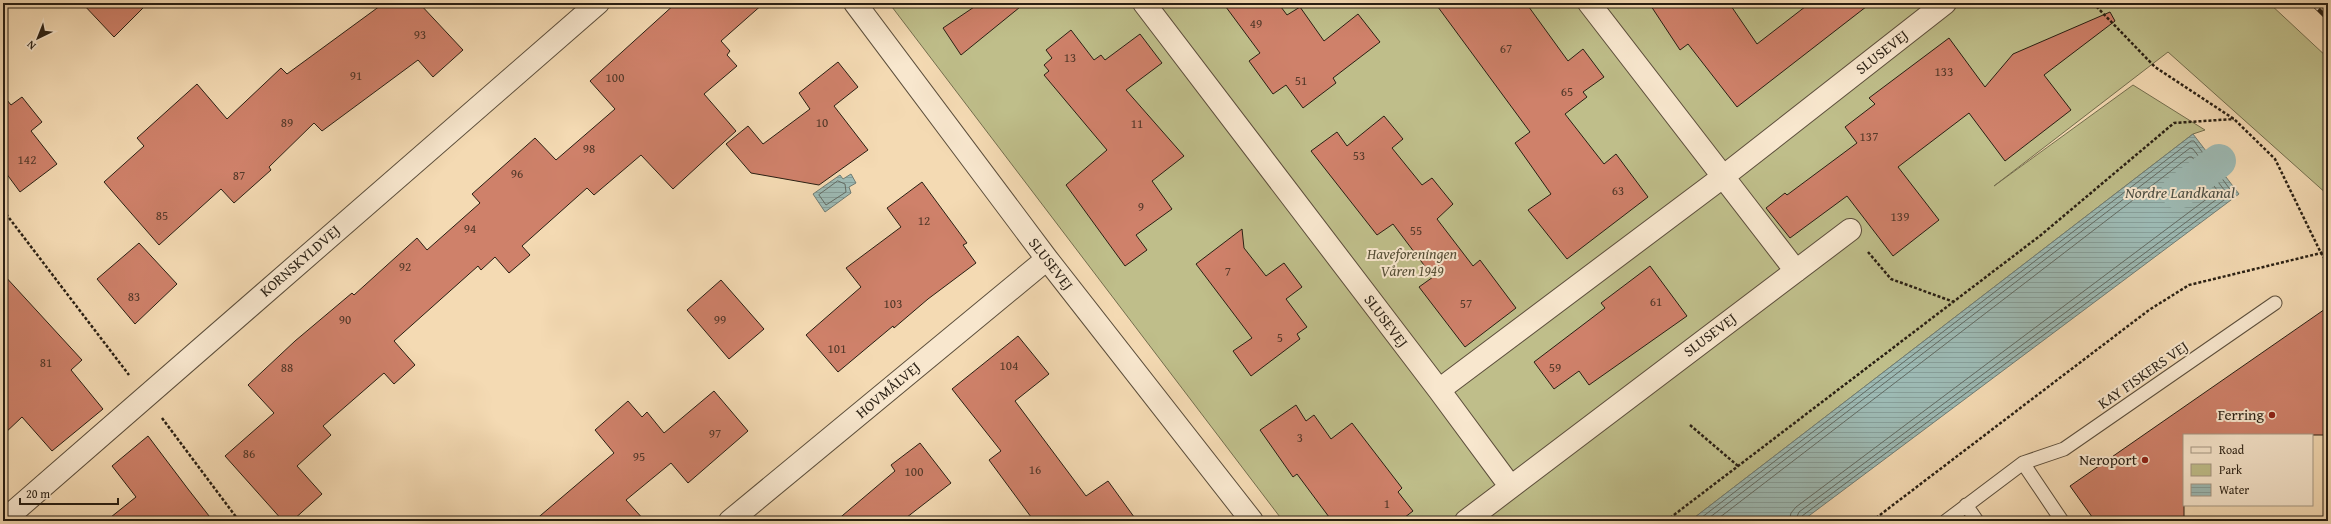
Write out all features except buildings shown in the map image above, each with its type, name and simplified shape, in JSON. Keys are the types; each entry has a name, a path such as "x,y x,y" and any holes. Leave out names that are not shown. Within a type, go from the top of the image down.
{"street":[{"name":"KORNSKYLDVEJ","path":"3,521 145,395 598,3"},
{"name":"SLUSEVEJ","path":"855,3 1046,259 1252,521"},
{"name":"SLUSEVEJ","path":"1144,3 1439,390 1510,486"},
{"path":"1589,3 1796,271"},
{"name":"SLUSEVEJ","path":"1439,390 1724,176 1945,3"},
{"name":"SLUSEVEJ","path":"1466,521 1510,486 1850,230"},
{"name":"HOVMÅLVEJ","path":"730,521 1046,259"}],"lane":[{"name":"KAY FISKERS VEJ","path":"1946,521 2023,463 2064,449 2275,303"},
{"path":"2023,463 2062,521"},
{"path":"1966,505 1977,521"}],"path":[{"path":"2093,3 2155,67 2234,119 2275,159 2321,253 2328,264"},
{"path":"1666,521 2041,235 2174,123 2234,119"},
{"path":"3,210 240,521"},
{"path":"1850,230 1891,279 1954,302"},
{"path":"1872,521 2149,310 2189,286 2321,253 2328,249"},
{"path":"1690,424 1738,466"},
{"path":"1605,521 1610,520"}],"green space":[{"name":"Haveforeningen Våren 1949","path":"889,3 2269,3 2328,58 2328,195 2168,52 1994,186 2133,85 2205,130 2193,134 1690,521 1283,521"}],"water":[{"name":"Nordre Landkanal","path":"2193,134 2239,194 1802,521 1690,521"},
{"path":"851,174 856,183 849,187 851,193 825,212 813,194 840,175 843,179"}],"waterway":[{"path":"2178,192 2219,161"}],"railway":[{"path":"2312,3 2328,19"}],"place":[{"name":"Ferring","path":"2272,415"},
{"name":"Neroport","path":"2145,460"}]}
